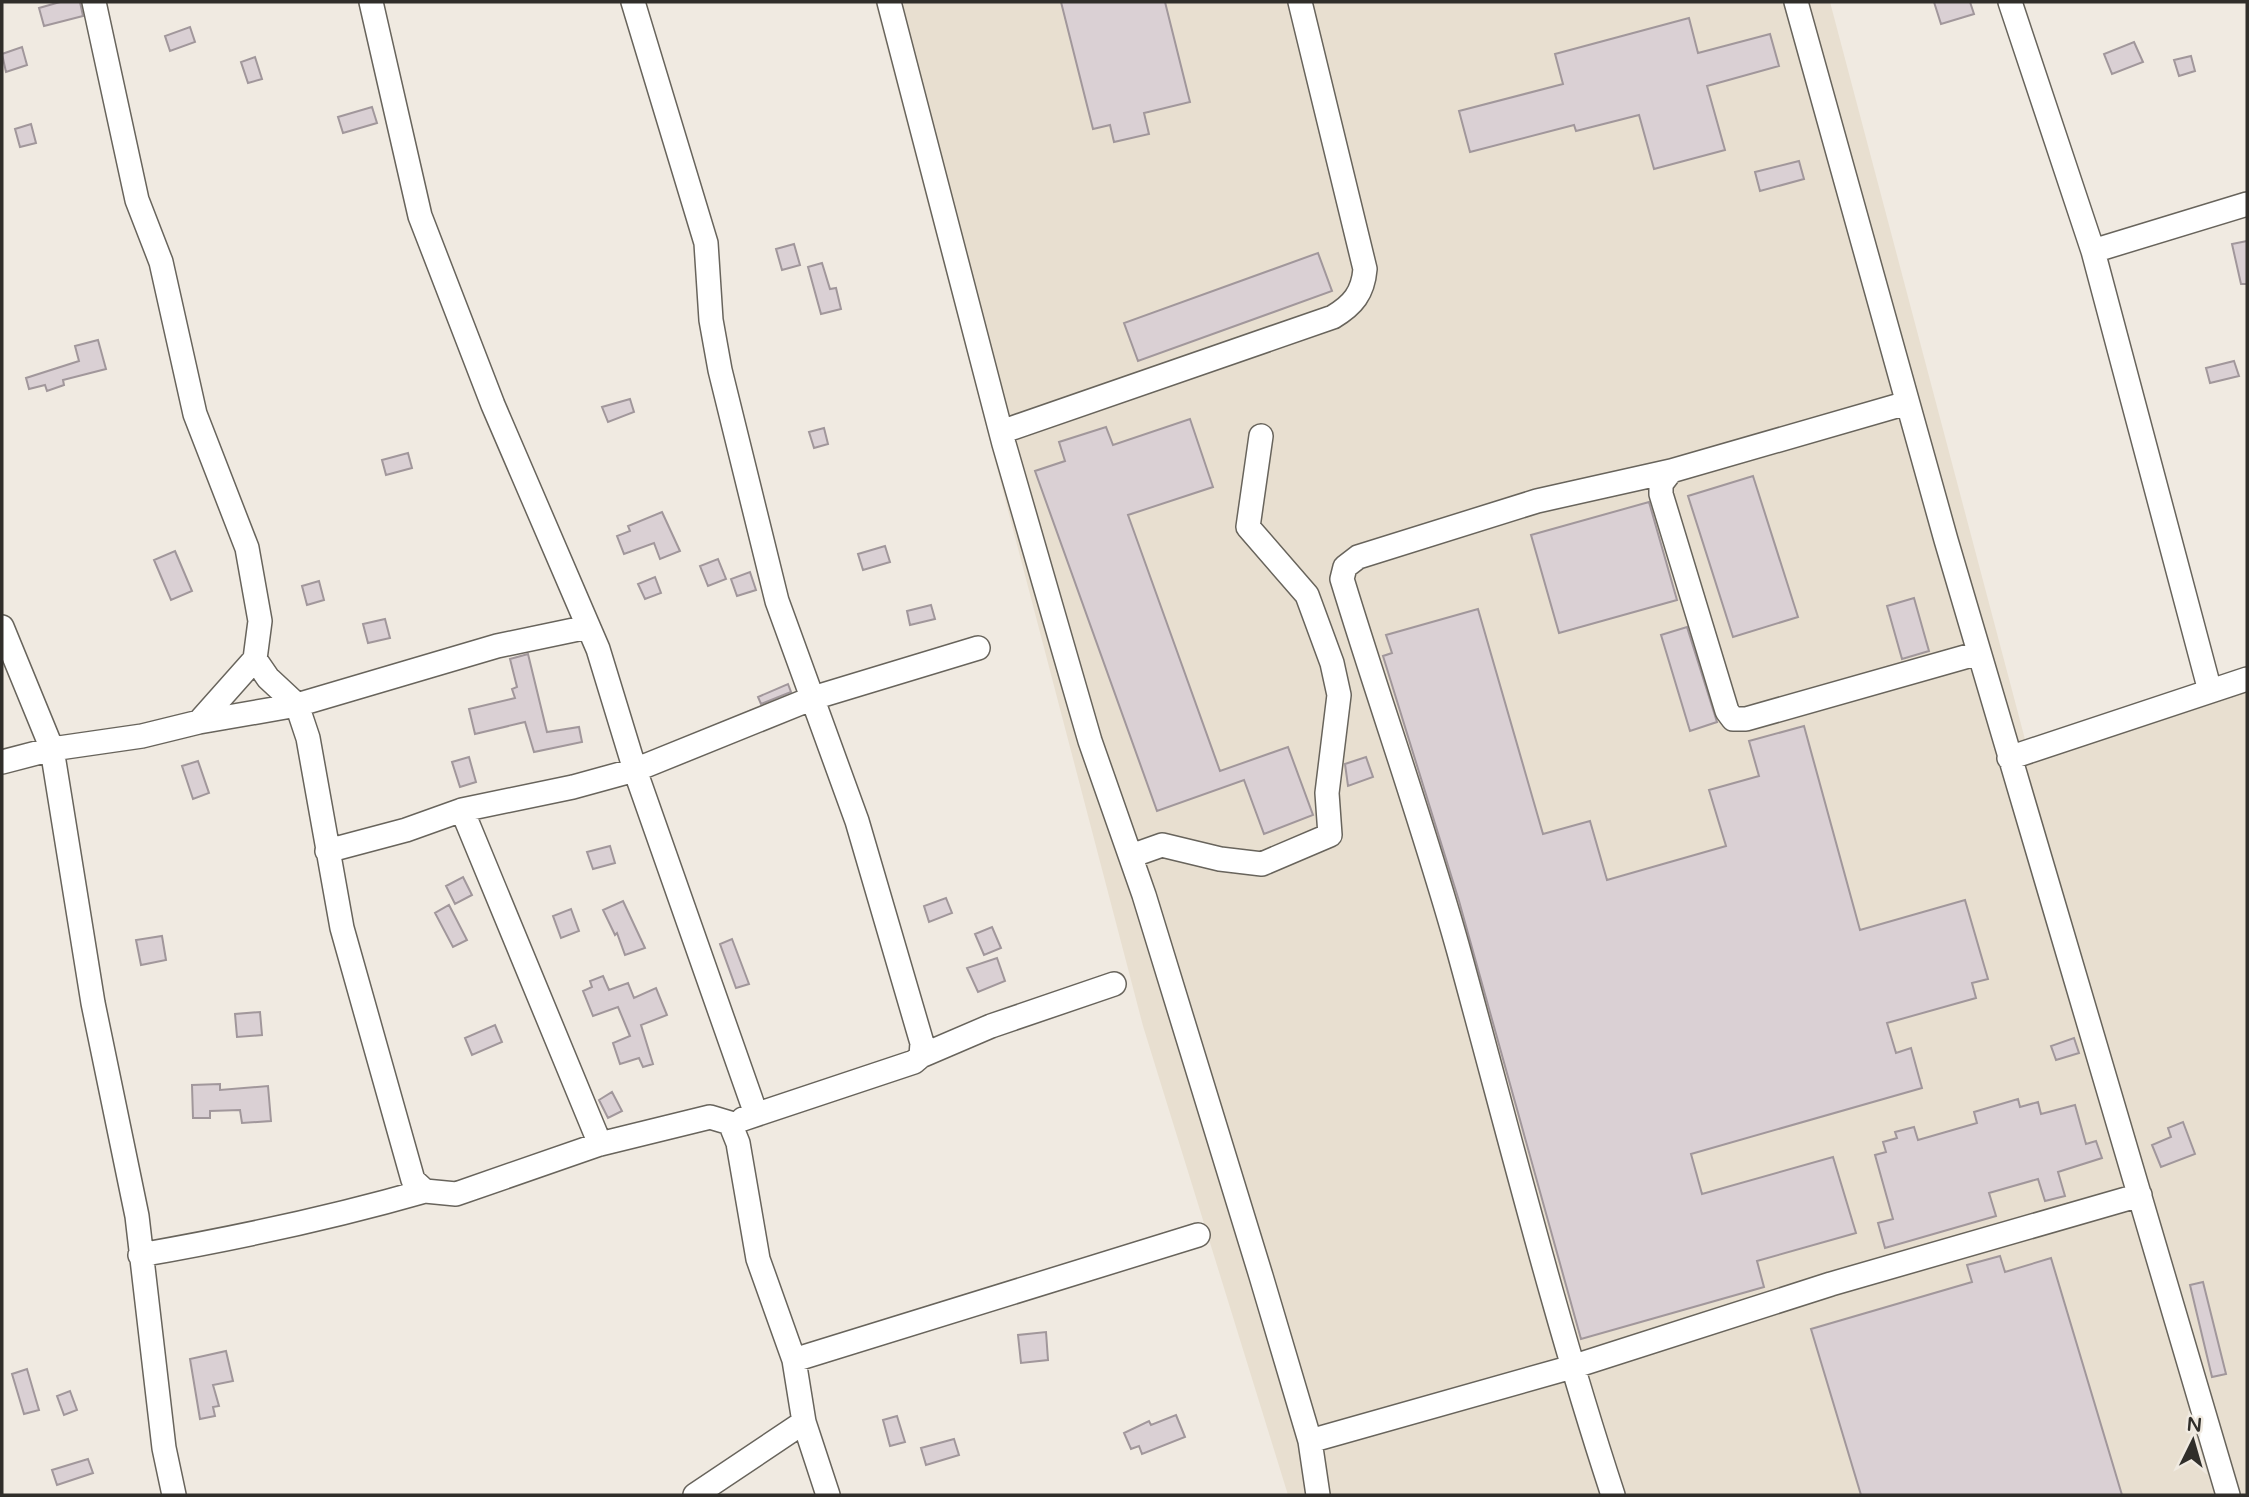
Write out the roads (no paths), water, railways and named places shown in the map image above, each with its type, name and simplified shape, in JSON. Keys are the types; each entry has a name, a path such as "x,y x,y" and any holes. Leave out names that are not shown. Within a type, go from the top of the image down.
{"street":[{"path":"94,2 137,200 161,262 195,414 247,548 260,621 255,659 199,722"},
{"path":"371,2 420,216 493,405 598,649 635,770 756,1114"},
{"path":"633,2 706,243 710,320 777,601 857,821 922,1043 921,1055"},
{"path":"888,2 1001,432 1090,741 1131,856 1310,1441 1318,1495"},
{"path":"1001,432 1333,317 1350,307 1357,298 1366,269 1300,2"},
{"path":"1796,2 2009,758 2228,1495"},
{"path":"2010,2 2093,251 2210,691"},
{"path":"2093,251 2247,204"},
{"path":"1613,1495 1572,1367 1514,1166 1459,952 1342,579 1345,567 1358,557 1537,501 1671,471 1907,403"},
{"path":"1131,856 1162,845 1220,859 1262,864 1331,835 1328,793 1339,695 1332,663 1307,595 1248,527 1261,436"},
{"path":"1671,471 1661,484 1661,494 1727,712 1733,719 1746,719 1870,686 1979,653"},
{"path":"2,627 52,749 93,1003 130,1178 163,1448 174,1495"},
{"path":"2,762 52,749 142,736 199,722 297,705 370,686 497,646 588,627"},
{"path":"327,851 406,830 462,810 573,787 635,770 813,698 978,648"},
{"path":"255,659 268,678 297,705 308,738 342,928 378,1050 405,1159 413,1180 425,1191"},
{"path":"2009,758 2247,679"},
{"path":"462,810 600,1144"},
{"path":"140,1255 248,1236 341,1215 425,1191 456,1195 600,1144 710,1117 730,1123 914,1062 921,1055 991,1026 1114,984"},
{"path":"730,1123 738,1143 758,1259 794,1360 804,1422 828,1495"},
{"path":"1310,1441 1572,1367 1831,1284 2140,1195"},
{"path":"794,1360 1198,1235"},
{"path":"695,1495 804,1422"}]}
